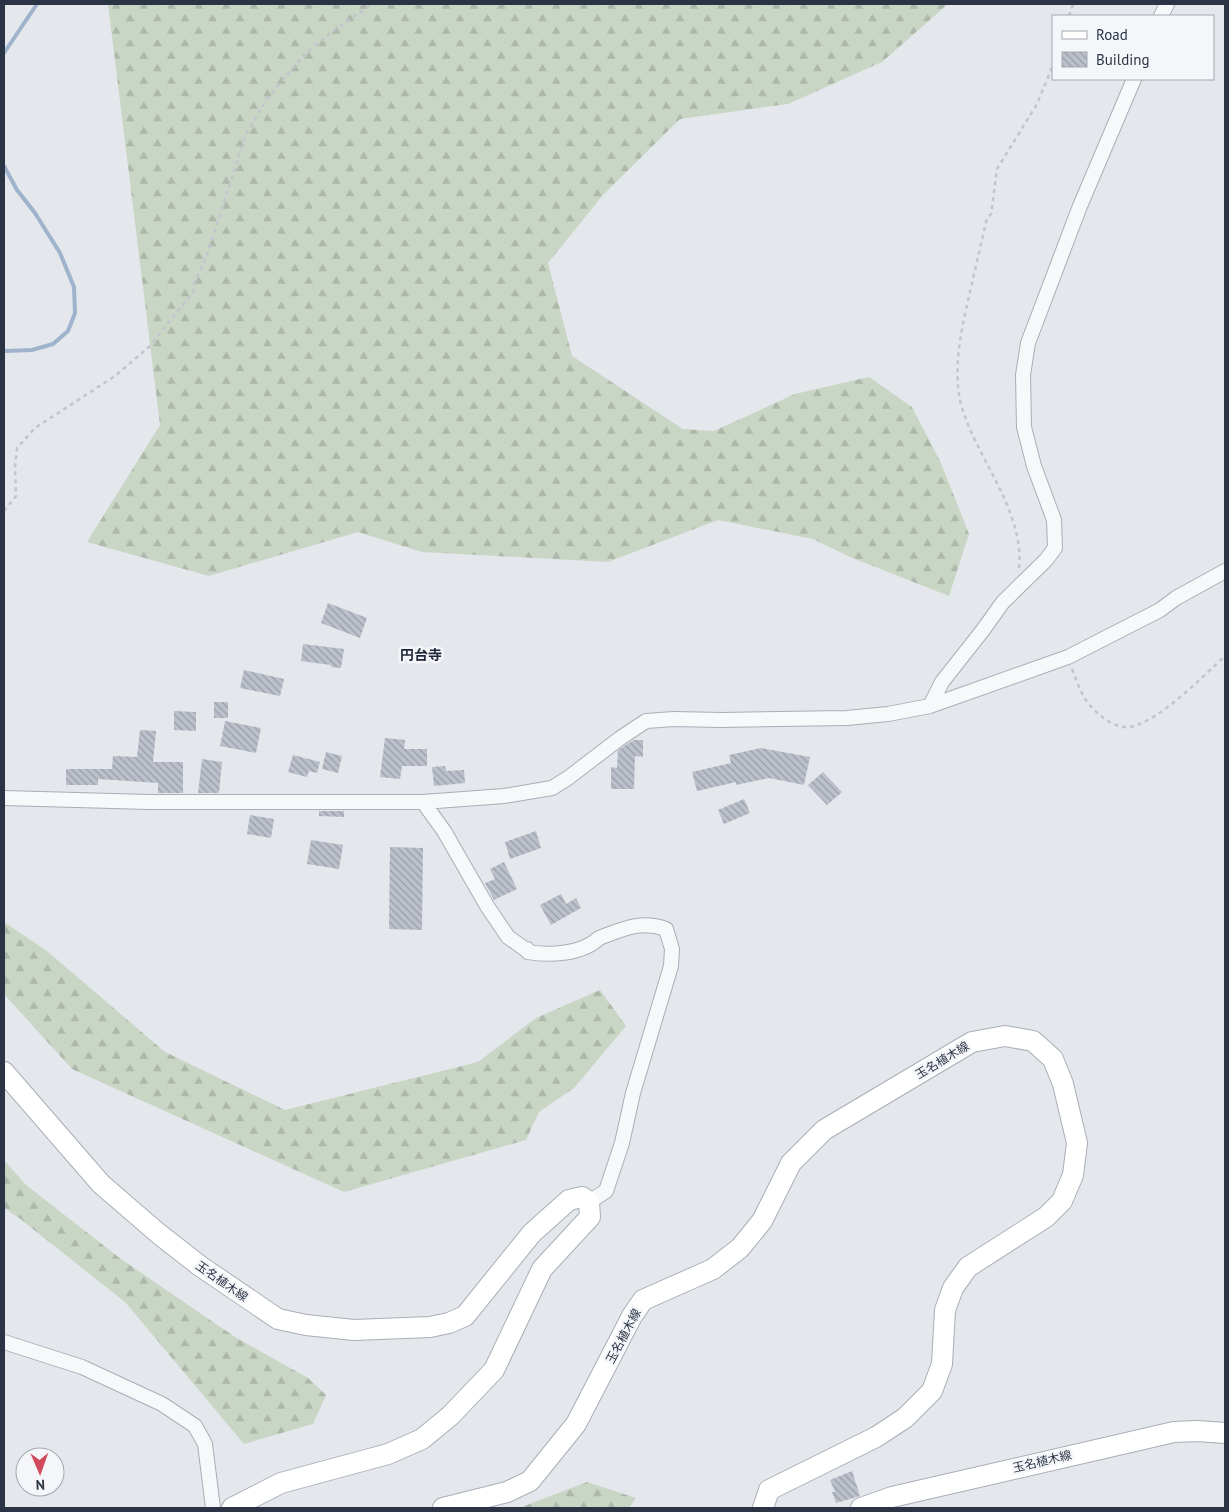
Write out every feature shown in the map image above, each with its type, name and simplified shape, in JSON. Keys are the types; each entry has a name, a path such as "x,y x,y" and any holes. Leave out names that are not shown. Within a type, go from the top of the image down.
{"main road":[{"name":"玉名植木線","path":"443,1508 507,1492 530,1481 576,1424 632,1316 643,1300 713,1269 740,1248 762,1221 791,1163 824,1130 972,1042 1005,1036 1033,1041 1053,1059 1063,1084 1077,1143 1073,1175 1062,1201 1046,1217 968,1267 953,1288 945,1310 942,1364 932,1391 905,1418 876,1437 769,1490 764,1508"},
{"name":"玉名植木線","path":"4,1072 101,1184 159,1234 200,1266 278,1318 306,1325 354,1330 430,1327 464,1316 532,1233 569,1200 582,1197 589,1202"},
{"path":"232,1508 281,1484 388,1454 422,1439 450,1416 494,1370 542,1269 590,1217 589,1202"},
{"name":"玉名植木線","path":"861,1508 892,1497 1174,1432 1197,1430 1225,1433"}],"street":[{"path":"930,706 942,682 1003,602 1046,560 1055,548 1054,520 1034,466 1024,427 1023,375 1028,343 1080,206 1134,80"},
{"path":"4,798 149,802 423,802 504,796 552,788 646,721 674,719 847,718 888,714 930,706 1068,657 1160,610 1176,598 1225,571"},
{"path":"423,802 444,831 487,906 508,937 524,949 527,949 528,952 542,955 569,952 634,925 653,925 666,929 672,949 670,966 633,1093 622,1143 606,1191 589,1202"},
{"path":"4,1342 82,1367 162,1404 195,1426 205,1444 213,1508"}],"path":[{"path":"4,511 16,496 15,467 17,448 35,428 115,376 149,347 193,292 194,284 207,255 246,134 267,99 304,55 333,31 372,4"},
{"path":"1017,587 1021,552 1017,531 1005,501 979,451 964,414 959,394 958,368 961,331 987,218 991,214 997,169 1037,104 1052,67"},
{"path":"1068,657 1081,693 1093,711 1114,724 1129,728 1146,721 1164,710 1225,656"}],"green space":[{"path":"108,4 948,4 882,62 788,104 680,119 603,195 548,263 572,356 683,429 714,431 795,394 869,377 912,407 941,463 969,534 949,596 850,557 813,539 718,520 608,562 422,552 358,532 209,576 87,542 160,425"},
{"path":"4,922 47,951 165,1052 285,1110 478,1062 536,1018 600,990 626,1026 574,1088 539,1112 526,1140 344,1192 72,1069 4,994"},
{"path":"4,1160 26,1185 121,1259 235,1337 308,1378 326,1395 313,1424 244,1444 125,1302 4,1208"},
{"path":"587,1482 636,1498 629,1508 519,1508"}],"building":[{"path":"328,603 367,618 360,638 321,623"},
{"path":"303,644 344,649 341,668 301,661"},
{"path":"244,670 284,679 280,696 240,688"},
{"path":"214,702 228,702 228,718 214,718"},
{"path":"174,711 196,712 196,731 174,730"},
{"path":"225,721 261,728 256,753 220,746"},
{"path":"140,730 156,731 153,762 183,762 183,793 158,793 158,783 98,779 98,785 66,785 66,769 112,769 113,756 137,757"},
{"path":"385,738 405,740 404,749 427,749 427,766 402,766 400,779 380,777"},
{"path":"634,740 643,740 643,757 635,756 634,789 611,789 611,767 617,768 618,750"},
{"path":"761,748 810,757 804,785 769,778 736,785 736,782 697,791 692,772 731,763 729,755"},
{"path":"326,752 342,756 338,773 322,769"},
{"path":"293,755 320,762 317,773 309,771 307,777 288,772"},
{"path":"202,759 222,762 219,793 198,793"},
{"path":"445,766 446,771 464,770 465,783 434,786 432,767"},
{"path":"823,772 842,792 827,805 808,785"},
{"path":"744,799 750,813 724,824 718,810"},
{"path":"319,811 344,811 344,817 319,816"},
{"path":"250,815 274,819 271,838 247,834"},
{"path":"536,831 541,848 510,859 505,842"},
{"path":"311,840 343,845 339,869 307,864"},
{"path":"390,847 423,848 422,930 389,929"},
{"path":"504,862 517,889 494,900 485,883 495,879 490,869"},
{"path":"561,894 566,904 576,898 581,908 551,925 540,905"},
{"path":"852,1471 860,1496 836,1503 832,1492 835,1492 830,1480"}],"waterway":[{"path":"4,53 37,4"},
{"path":"4,166 17,190 35,213 60,253 74,287 75,313 68,331 53,344 32,350 4,351"}],"district":[{"name":"円台寺","path":"421,655"}]}
